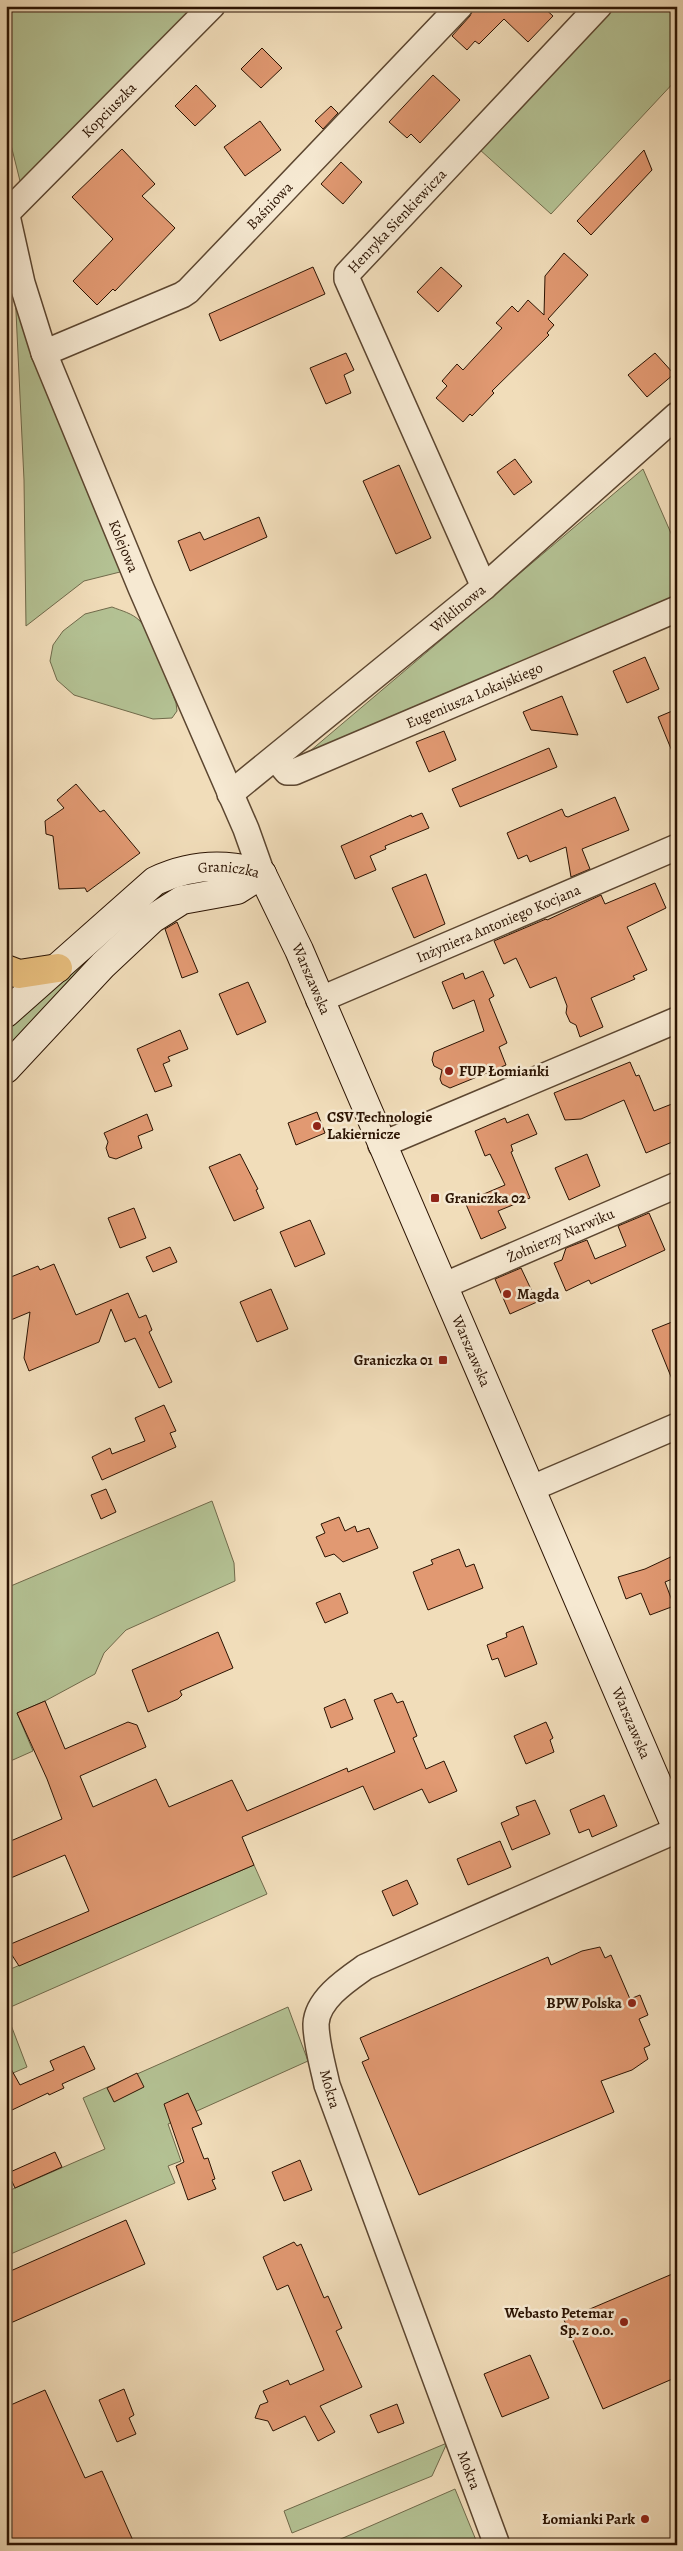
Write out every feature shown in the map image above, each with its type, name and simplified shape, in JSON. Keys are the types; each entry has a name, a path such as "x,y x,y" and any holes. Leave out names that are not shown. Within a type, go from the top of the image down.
{"highway":[{"path":"6,969 19,974 58,968"}],"street":[{"name":"Kopciuszka","path":"6,212 212,6"},
{"name":"Baśniowa","path":"44,353 188,291 460,6"},
{"name":"Henryka Sienkiewicza","path":"484,587 350,287 347,274 599,6"},
{"name":"Kolejowa","path":"6,212 22,283 44,353 246,828 262,874"},
{"name":"Wiklinowa","path":"230,794 276,759 484,587 677,415"},
{"name":"Eugeniusza Lokajskiego","path":"276,759 287,772 294,772 677,609"},
{"name":"Inżyniera Antoniego Kocjana","path":"319,1000 677,847"},
{"name":"Graniczka","path":"6,1013 155,881 177,870 203,866 233,868 262,874"},
{"name":"Graniczka","path":"6,1069 103,965 152,919 182,900 237,890 262,874"},
{"name":"Warszawska","path":"262,874 299,950 677,1830"},
{"path":"382,1145 677,1020"},
{"name":"Żołnierzy Narwiku","path":"442,1286 677,1185"},
{"path":"530,1489 677,1426"},
{"name":"Mokra","path":"496,2545 327,2085 316,2024 319,2013 336,1988 365,1967 677,1830"}],"green space":[{"path":"6,6 204,6 21,185 6,125"},
{"path":"613,6 677,6 677,79 551,214 479,149"},
{"path":"15,291 124,571 84,581 26,626 24,480"},
{"path":"643,469 677,547 677,599 303,757"},
{"path":"112,607 137,618 150,637 176,703 177,711 172,718 153,719 74,695 57,680 50,661 53,645 63,631 85,614"},
{"path":"216,878 215,883 191,884 172,890 6,1054 6,1025 140,908 175,884"},
{"path":"212,1501 234,1563 235,1581 126,1630 104,1653 95,1674 45,1701 17,1713 33,1751 6,1763 6,1588"},
{"path":"254,1865 267,1894 6,2009 6,1971"},
{"path":"288,2007 308,2061 168,2124 181,2161 168,2166 175,2183 6,2256 6,2192 105,2149 83,2098"},
{"path":"6,2012 27,2067 6,2076"},
{"path":"447,2443 432,2476 292,2533 284,2511"},
{"path":"455,2489 478,2545 327,2545"}],"building":[{"path":"474,6 542,6 553,16 528,42 504,19 479,44 475,41 467,50 452,36 470,16"},
{"path":"262,48 282,68 261,88 241,69"},
{"path":"433,75 460,100 420,143 411,134 407,138 389,122"},
{"path":"196,85 216,106 195,126 175,106"},
{"path":"331,106 338,113 323,129 315,121"},
{"path":"260,121 281,150 245,176 224,147"},
{"path":"122,149 155,184 142,196 175,228 115,291 113,289 97,305 73,281 113,239 72,197"},
{"path":"644,150 652,170 591,235 577,221"},
{"path":"341,162 362,182 343,204 321,184"},
{"path":"564,253 588,275 548,319 554,325 547,333 549,335 492,391 494,393 472,416 470,414 463,422 436,398 447,386 442,381 457,364 463,370 502,328 496,323 512,306 518,312 528,300 544,315 545,276"},
{"path":"313,267 325,294 220,341 209,314"},
{"path":"441,267 462,286 438,312 417,292"},
{"path":"346,353 354,370 344,375 351,393 326,404 310,368"},
{"path":"655,353 674,374 647,397 628,375"},
{"path":"515,459 532,482 514,495 497,472"},
{"path":"399,465 431,538 396,554 363,481"},
{"path":"259,517 267,537 190,571 178,541 200,532 204,540"},
{"path":"645,657 659,689 627,703 613,671"},
{"path":"562,696 578,735 531,730 523,712"},
{"path":"677,709 677,760 676,761 658,717"},
{"path":"444,731 456,760 429,772 416,742"},
{"path":"549,748 557,767 460,807 452,789"},
{"path":"76,784 100,812 104,810 140,853 87,892 85,888 59,889 53,836 46,834 45,821 64,808 57,800"},
{"path":"615,797 629,830 582,849 590,869 571,877 566,847 530,862 527,855 518,859 507,833 562,809 565,816 568,817"},
{"path":"422,813 429,828 385,846 386,849 370,856 376,870 355,879 341,846 411,815 412,817"},
{"path":"426,874 445,924 414,938 392,888"},
{"path":"655,883 666,908 627,927 647,970 633,976 635,979 591,998 603,1027 580,1037 576,1025 570,1022 566,1013 567,1006 556,977 530,988 516,958 504,964 494,941 547,920 601,895 605,904"},
{"path":"177,922 198,972 182,978 165,929"},
{"path":"483,971 494,996 489,999 507,1043 499,1047 506,1065 450,1088 442,1084 440,1079 442,1070 434,1066 432,1060 434,1052 484,1031 474,1000 453,1009 442,982 463,973 465,979"},
{"path":"248,982 266,1022 237,1035 219,994"},
{"path":"180,1030 188,1049 168,1057 170,1061 163,1064 172,1086 155,1092 137,1049"},
{"path":"630,1062 636,1076 639,1075 654,1111 677,1102 677,1140 646,1153 624,1100 581,1119 565,1120 554,1093"},
{"path":"317,1112 325,1133 296,1145 288,1123"},
{"path":"147,1114 153,1130 138,1136 142,1148 116,1159 109,1157 106,1148 108,1142 104,1133"},
{"path":"528,1114 537,1134 511,1145 513,1151 511,1152 530,1198 498,1211 506,1228 481,1239 465,1202 505,1185 490,1154 485,1156 475,1131 505,1118 507,1123"},
{"path":"240,1154 258,1189 256,1190 264,1208 234,1221 209,1167"},
{"path":"587,1154 600,1186 569,1200 555,1168"},
{"path":"134,1208 146,1238 120,1248 108,1218"},
{"path":"649,1213 665,1250 591,1284 589,1280 566,1291 554,1263 562,1260 566,1248 587,1240 595,1259 626,1246 618,1226"},
{"path":"310,1220 325,1254 295,1267 280,1232"},
{"path":"170,1247 177,1262 153,1272 146,1257"},
{"path":"54,1264 76,1315 128,1293 139,1318 146,1315 152,1330 149,1332 172,1382 159,1388 135,1338 125,1342 111,1309 99,1342 29,1371 24,1358 30,1312 6,1322 6,1279 38,1266 40,1270"},
{"path":"521,1268 537,1302 510,1314 495,1279"},
{"path":"271,1289 288,1329 257,1342 240,1302"},
{"path":"677,1320 677,1389 676,1389 652,1330"},
{"path":"164,1405 176,1431 170,1433 176,1447 102,1480 92,1457 110,1448 112,1454 145,1441 135,1418"},
{"path":"106,1489 116,1512 101,1519 91,1495"},
{"path":"339,1517 345,1531 355,1526 357,1532 369,1528 378,1548 343,1562 334,1554 325,1557 316,1537 325,1533 321,1524"},
{"path":"459,1549 466,1567 474,1564 483,1588 428,1610 413,1572 433,1564 431,1560"},
{"path":"677,1554 677,1577 665,1582 674,1606 650,1615 641,1593 626,1599 618,1577 645,1569"},
{"path":"340,1593 348,1613 325,1623 316,1603"},
{"path":"523,1626 537,1664 505,1677 498,1658 492,1660 487,1645 507,1637 506,1633"},
{"path":"218,1632 233,1668 180,1691 182,1695 178,1699 148,1712 132,1670"},
{"path":"392,1693 397,1703 403,1701 417,1736 413,1738 426,1769 444,1761 457,1791 429,1803 422,1789 374,1810 363,1786 242,1837 254,1865 19,1966 6,1946 89,1911 65,1855 6,1880 6,1843 62,1819 47,1779 17,1713 45,1701 65,1749 128,1722 137,1725 146,1747 80,1776 93,1807 156,1779 169,1807 232,1780 247,1811 347,1768 348,1772 395,1752 374,1700"},
{"path":"345,1699 353,1719 331,1728 324,1708"},
{"path":"546,1722 553,1738 550,1740 554,1752 526,1764 514,1736"},
{"path":"604,1795 617,1826 592,1837 589,1829 579,1833 570,1810"},
{"path":"535,1800 550,1834 512,1850 501,1823 519,1815 516,1807"},
{"path":"500,1841 511,1867 468,1885 457,1859"},
{"path":"407,1880 418,1904 393,1916 382,1891"},
{"path":"600,1947 605,1958 611,1955 630,1999 640,1995 648,2015 639,2019 650,2045 644,2048 648,2059 632,2070 601,2081 614,2112 419,2195 362,2062 369,2059 360,2038 548,1957 551,1965 582,1951"},
{"path":"84,2046 95,2069 62,2084 64,2088 49,2095 48,2093 12,2110 6,2097 6,2060 20,2085 54,2070 50,2061"},
{"path":"137,2073 144,2087 114,2102 107,2088"},
{"path":"188,2093 202,2124 192,2128 204,2159 208,2158 215,2179 212,2180 216,2189 188,2200 176,2166 184,2162 164,2104"},
{"path":"55,2152 62,2167 15,2188 8,2173"},
{"path":"300,2160 312,2190 284,2201 272,2172"},
{"path":"126,2220 145,2264 6,2325 6,2273"},
{"path":"294,2242 297,2246 301,2244 324,2298 328,2296 342,2328 336,2331 362,2387 320,2406 335,2432 318,2441 305,2416 273,2431 268,2421 255,2418 260,2405 268,2402 263,2391 288,2380 290,2385 324,2370 288,2285 277,2290 263,2257"},
{"path":"677,2272 677,2377 603,2409 564,2320"},
{"path":"530,2355 549,2398 502,2417 484,2374"},
{"path":"124,2389 134,2415 129,2418 136,2434 117,2442 99,2400"},
{"path":"45,2390 85,2478 102,2471 135,2545 6,2545 6,2407"},
{"path":"397,2404 404,2423 378,2433 370,2415"}],"place":[{"name":"FUP Łomianki","path":"449,1071"},
{"name":"CSV Technologie Lakiernicze","path":"317,1126"},
{"name":"Graniczka 02","path":"435,1198"},
{"name":"Magda","path":"507,1294"},
{"name":"Graniczka 01","path":"443,1360"},
{"name":"BPW Polska","path":"632,2003"},
{"name":"Webasto Petemar Sp. z o.o.","path":"624,2322"},
{"name":"Łomianki Park","path":"645,2519"}]}
